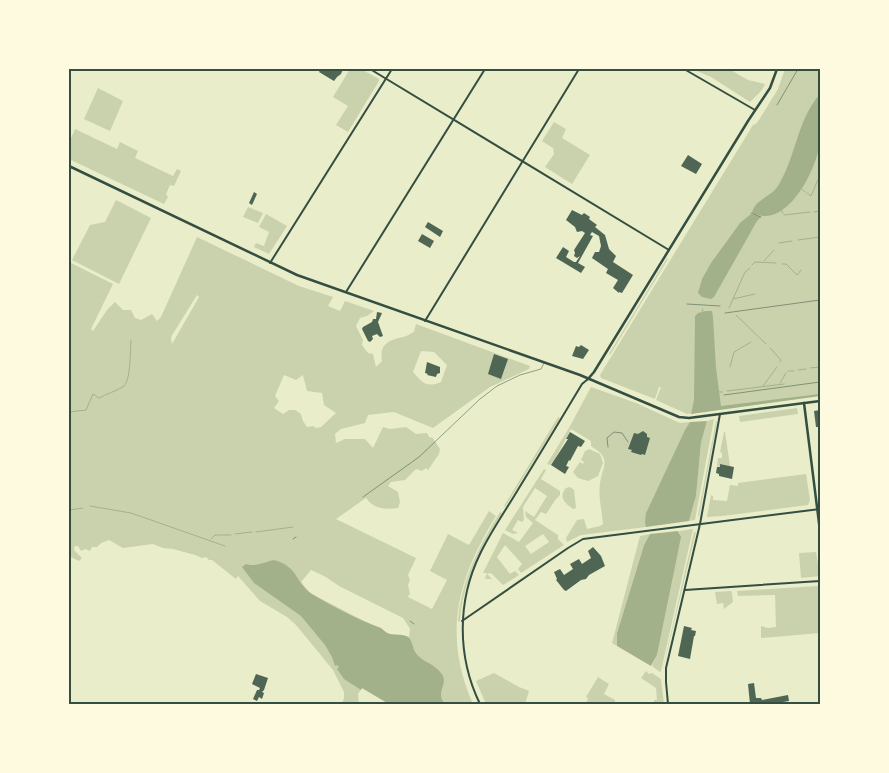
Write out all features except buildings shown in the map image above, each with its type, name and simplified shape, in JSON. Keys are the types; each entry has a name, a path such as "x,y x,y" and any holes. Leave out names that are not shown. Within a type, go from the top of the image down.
{"main road":[{"path":"588,379 770,88 777,69"},
{"path":"69,166 297,275 544,362 638,398 675,415 689,418 820,401"},
{"path":"804,403 819,509 820,531"}],"street":[{"path":"370,69 669,250"},
{"path":"270,262 392,69"},
{"path":"346,293 485,69"},
{"path":"425,321 579,69"},
{"path":"684,69 755,110"},
{"path":"480,704 467,669 462,621 467,592 481,553 582,384 588,379"},
{"path":"668,704 666,668 700,524 720,414"},
{"path":"462,621 577,542 589,538 819,509"},
{"path":"685,590 820,581"}],"lane":[{"path":"363,497 419,457 496,386 514,377 541,369 544,362"},
{"path":"410,621 414,624"}],"path":[{"path":"777,105 798,69"},
{"path":"751,213 761,217"},
{"path":"725,313 820,300"},
{"path":"687,304 720,306"},
{"path":"724,395 820,382"},
{"path":"608,447 607,438 614,432 622,433 628,442"}],"shaded area":[{"path":"350,69 361,69 379,79 379,81 348,132 336,125 348,106 333,97"},
{"path":"692,69 729,69 748,80 765,84 762,90 750,102 711,77"},
{"path":"785,69 820,69 820,396 687,414 656,400 661,387 659,387 655,399 601,378 600,375 753,125 757,123 778,89"},
{"path":"98,88 123,101 110,131 84,119"},
{"path":"820,94 820,141 815,163 803,187 786,207 776,213 766,216 752,213 756,205 778,186 789,163 806,115"},
{"path":"554,122 566,129 562,138 590,155 572,184 545,167 554,154 553,148 542,141"},
{"path":"75,129 117,149 120,142 138,151 135,158 173,176 177,169 181,171 174,186 170,185 166,194 168,197 164,204 69,159 69,143"},
{"path":"116,200 151,218 119,284 72,260 90,225 105,222"},
{"path":"248,207 263,213 258,223 243,217"},
{"path":"266,214 287,226 269,254 254,247 256,243 264,246 269,232 259,227"},
{"path":"751,214 761,217 714,297 711,299 702,297 698,293 702,279 711,263 740,223"},
{"path":"197,237 299,286 333,297 328,306 340,311 345,301 374,311 360,318 356,326 363,340 362,345 368,353 373,354 376,367 382,361 382,350 386,344 389,341 414,332 416,324 530,366 529,369 490,387 433,428 394,412 368,415 365,423 341,429 335,434 336,443 345,439 365,439 373,448 383,427 390,429 406,427 416,434 427,433 440,449 439,454 428,470 426,468 422,471 416,469 405,480 391,482 388,486 398,492 400,502 398,508 380,508 369,502 366,498 336,519 416,558 408,575 410,593 408,597 432,609 447,580 430,571 448,534 469,545 489,511 496,516 472,562 464,584 459,607 457,630 458,654 473,704 389,704 362,688 358,694 359,704 342,704 344,692 333,670 296,625 287,617 260,601 238,576 236,579 206,557 202,558 153,544 123,548 109,540 97,547 92,547 90,551 85,549 81,551 78,546 75,546 74,550 82,558 79,561 71,557 69,553 69,262 113,284 91,329 93,331 107,310 115,302 123,310 131,310 135,318 141,320 152,314 157,321 161,317","holes":["197,295 199,297 172,344 171,337","421,351 434,352 447,365 441,382 432,385 419,379 413,372","284,375 296,380 303,375 307,391 322,393 324,405 336,413 321,427 307,427 301,414 295,410 289,410 283,414 274,408 279,401 275,396","311,570 326,577 339,586 403,618 410,629 409,637 387,633 310,593 301,582"]},
{"path":"668,259 610,355 609,354"},
{"path":"706,311 712,311 713,317 716,368 721,406 820,394 820,396 691,414 694,400 695,316"},
{"path":"591,387 636,403 680,423 690,422 646,513 646,527 581,535 567,542 566,538 577,520 584,519 587,529 603,524 599,490 604,459 599,451 591,446 591,441 571,429 555,459 550,465 547,464"},
{"path":"797,408 798,414 740,422 739,416"},
{"path":"558,417 560,418 505,507 504,506"},
{"path":"714,419 695,520 689,521 696,496 701,443 707,421"},
{"path":"707,421 701,443 696,496 689,521 646,527 646,513 685,430 690,422"},
{"path":"717,422 699,517 698,515"},
{"path":"724,432 730,466 720,465 720,467 717,466 718,458 722,458 722,453 720,452"},
{"path":"589,449 600,454 603,463 598,476 588,481 578,478 573,472 580,462 583,464 584,462 581,460 585,451"},
{"path":"544,469 546,470 541,479 560,491 560,495 546,514 541,512 535,520 558,535 558,539 564,545 521,573 518,569 522,564 505,545 497,557 510,574 515,571 519,575 503,585 491,573 487,574 492,579 485,579 487,573 483,573 503,533 519,542 533,523 526,517 525,511 534,517 547,496 535,488 523,507 524,520 522,522 518,520 512,530 518,533 513,534 505,530","holes":["543,534 549,542 531,554 525,546"]},
{"path":"806,474 810,500 808,505 707,517 711,495 713,500 727,501 730,485 738,486 738,483"},
{"path":"570,487 574,490 576,508 573,509 565,502 563,497 566,488"},
{"path":"500,512 502,513 474,564 465,592 460,621 458,622 463,592 472,564"},
{"path":"693,529 660,672 652,666 657,655 680,537 679,531"},
{"path":"678,531 681,537 657,655 651,666 617,646 617,633 644,545 650,534"},
{"path":"694,532 696,532 662,673 665,659"},
{"path":"650,534 644,545 617,633 617,646 612,643 640,536"},
{"path":"816,552 820,576 801,578 799,553"},
{"path":"273,560 281,562 292,570 306,590 320,599 354,617 381,628 389,634 408,637 415,652 441,673 444,681 441,696 445,704 389,704 344,679 337,669 339,667 335,666 325,645 301,616 254,583 242,567 246,564 256,565"},
{"path":"817,586 820,588 820,633 761,638 761,626 768,628 776,627 775,595 738,596 737,591"},
{"path":"731,591 733,602 724,609 723,603 717,604 715,592"},
{"path":"646,671 661,679 664,704 654,704 654,700 657,700 656,688 641,678"},
{"path":"494,673 529,691 525,704 486,704 476,681"},
{"path":"598,677 609,684 604,694 615,700 615,704 586,704 588,698 586,697"}],"waterway":[{"path":"807,193 811,196 820,175"},
{"path":"802,189 805,192"},
{"path":"814,212 820,211"},
{"path":"784,215 810,212"},
{"path":"798,240 820,237"},
{"path":"779,243 792,241"},
{"path":"764,261 774,250"},
{"path":"752,265 755,262 776,263"},
{"path":"782,264 786,264 797,275 801,270"},
{"path":"729,308 745,272 750,268"},
{"path":"733,299 755,294"},
{"path":"736,315 766,344"},
{"path":"69,412 86,410 93,394 99,398 124,386 129,371 131,340"},
{"path":"730,367 734,352 751,342"},
{"path":"770,348 781,360 780,362"},
{"path":"763,386 777,367"},
{"path":"810,368 820,367"},
{"path":"798,370 806,369"},
{"path":"788,371 794,371"},
{"path":"780,383 786,373"},
{"path":"727,391 784,384"},
{"path":"90,506 131,513 225,546"},
{"path":"69,510 83,508"},
{"path":"256,532 293,527"},
{"path":"235,534 252,532"},
{"path":"211,539 215,535 231,535"}]}
